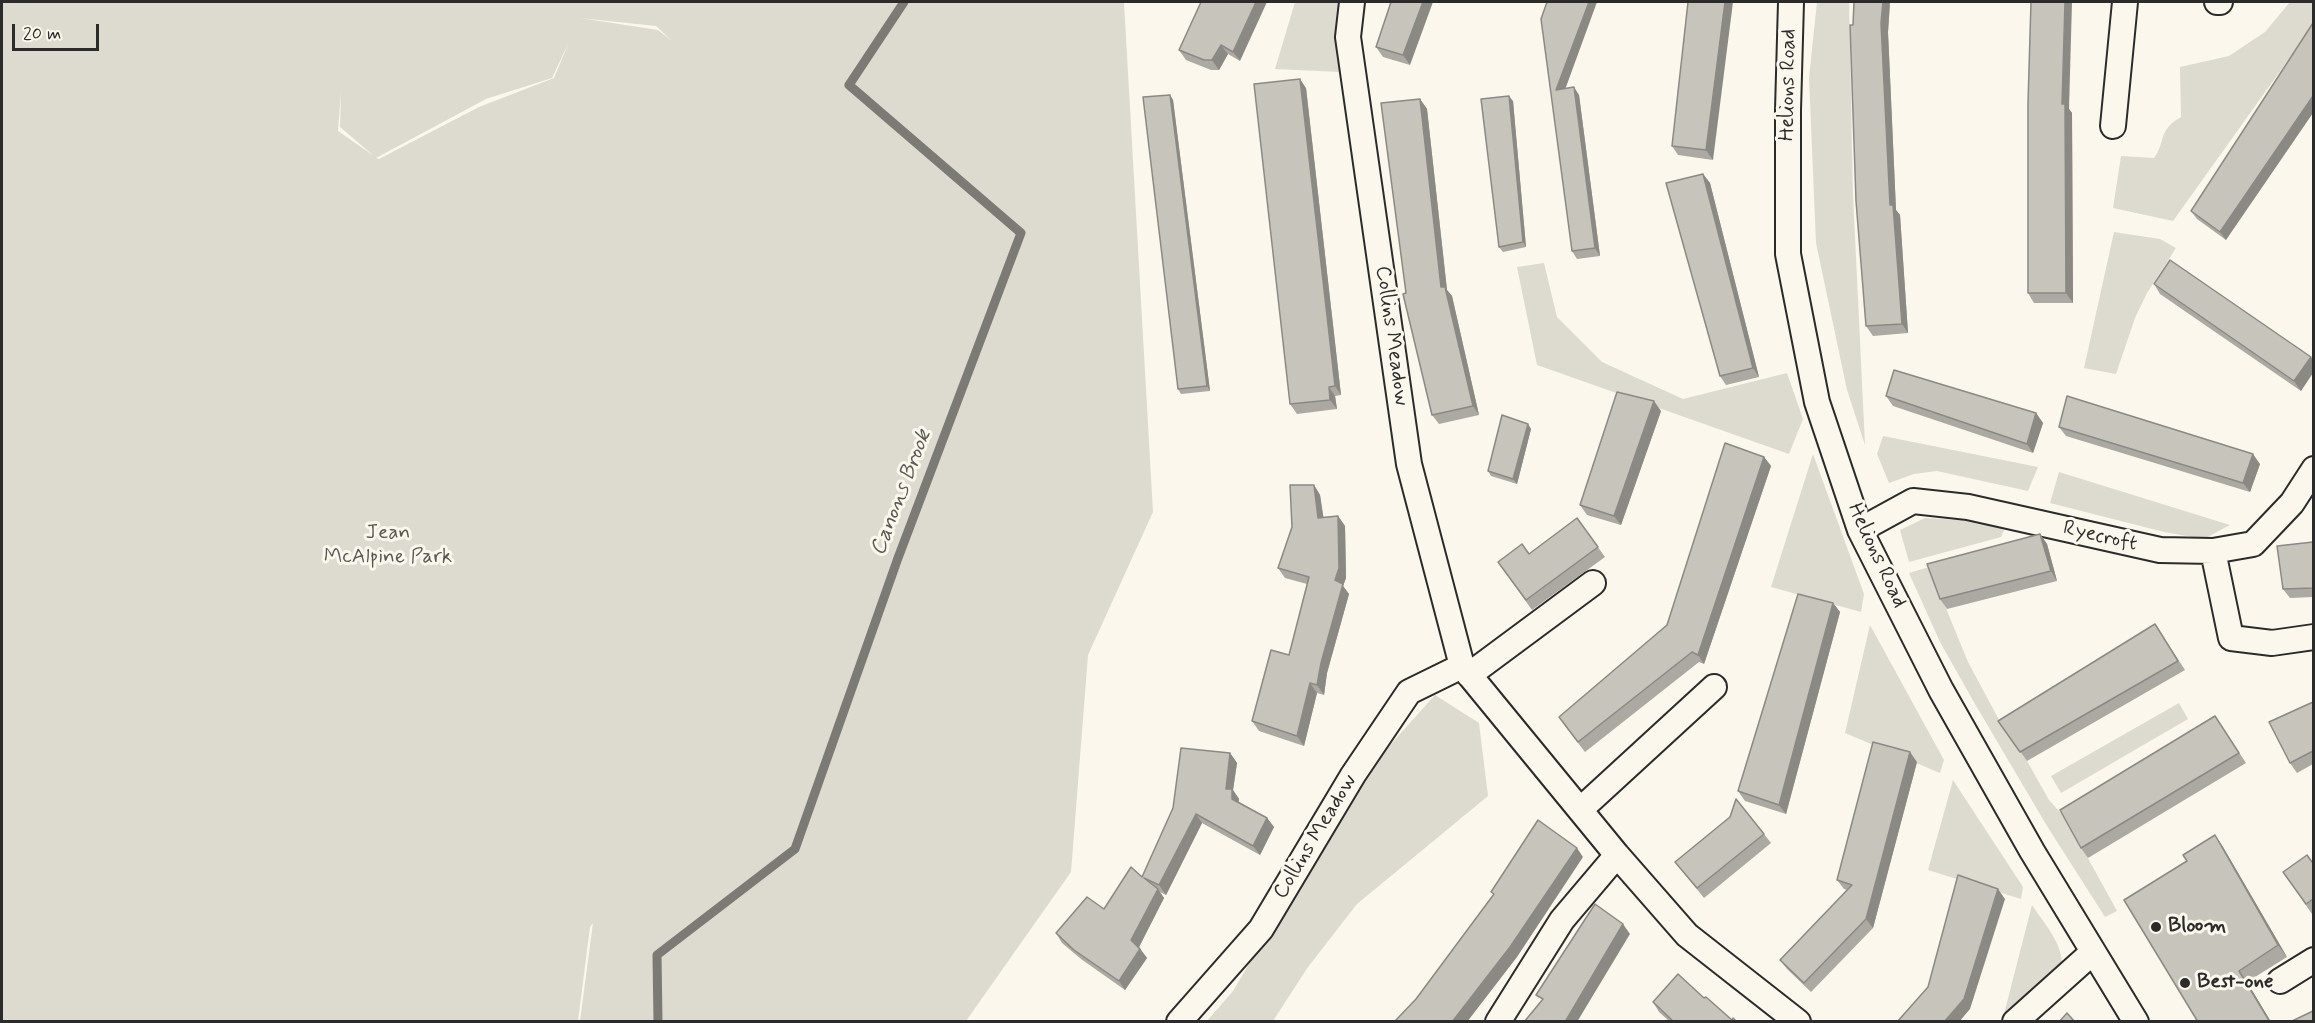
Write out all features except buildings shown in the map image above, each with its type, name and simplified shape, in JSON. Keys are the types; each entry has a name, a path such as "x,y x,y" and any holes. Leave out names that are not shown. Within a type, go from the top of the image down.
{"street":[{"name":"Collins Meadow","path":"1353,2 1348,37 1409,464 1465,671 1617,855 1687,935 1798,1022"},
{"name":"Helions Road","path":"1791,2 1788,254 1817,402 1860,530 1941,690 2136,1022"},
{"path":"2113,126 2125,2"},
{"name":"Ryecroft","path":"1860,530 1913,501 1968,507 2160,550 2213,550 2253,544 2292,503 2313,470"},
{"path":"2213,550 2231,638 2272,643 2313,637"},
{"name":"Collins Meadow","path":"1179,1022 1261,929 1349,781 1409,692 1465,671 1593,583"},
{"path":"1580,810 1714,687"},
{"path":"1498,1022 1562,920 1617,855"},
{"path":"2015,1022 2093,952"},
{"path":"2280,981 2313,960"}],"green space":[{"name":"Jean McAlpine Park","path":"2,2 1124,2 1153,512 1088,655 1071,872 966,1021 580,1021 593,923 590,927 578,1021 2,1021","holes":["580,18 656,26 672,41 658,30","569,42 554,78 479,107 379,159 376,158 486,99 552,78","341,91 340,127 374,156 338,131"]},
{"path":"1295,2 1345,2 1340,72 1275,69"},
{"path":"1817,2 1849,2 1853,195 1865,445 1847,390 1816,243 1809,78"},
{"path":"2290,2 2313,2 2313,25 2173,221 2113,208 2121,156 2154,158 2165,131 2181,117 2180,67 2229,56 2265,32"},
{"path":"2114,232 2160,239 2176,248 2147,293 2135,318 2116,374 2084,368"},
{"path":"1544,263 1557,317 1602,362 1683,399 1787,373 1803,419 1789,454 1537,365 1517,267"},
{"path":"1883,436 2038,467 2028,491 1937,471 1914,474 1889,483 1877,454"},
{"path":"1813,454 1864,594 1861,612 1771,587"},
{"path":"2059,472 2230,525 2204,539 2164,532 2050,503"},
{"path":"1925,518 2007,523 2001,537 1909,562 1900,530"},
{"path":"1929,567 1968,662 2005,731 2027,761 2049,800 2067,820 2117,911 2105,917 2047,826 1940,642 1909,573"},
{"path":"1870,625 1944,760 1940,773 1845,733"},
{"path":"1435,695 1479,723 1488,796 1357,904 1308,967 1273,1021 1206,1022 1233,991 1356,783"},
{"path":"2179,703 2188,719 2061,793 2051,776"},
{"path":"1953,780 2023,887 2021,899 1928,870"},
{"path":"2032,905 2059,947 2062,966 2060,975 2004,1014"}],"waterway":[{"name":"Canons Brook","path":"658,1022 657,955 795,849 898,558 1021,233 849,85 904,2"}],"place":[{"name":"Bloom","path":"2156,927"},
{"name":"Best-one","path":"2185,983"}]}
